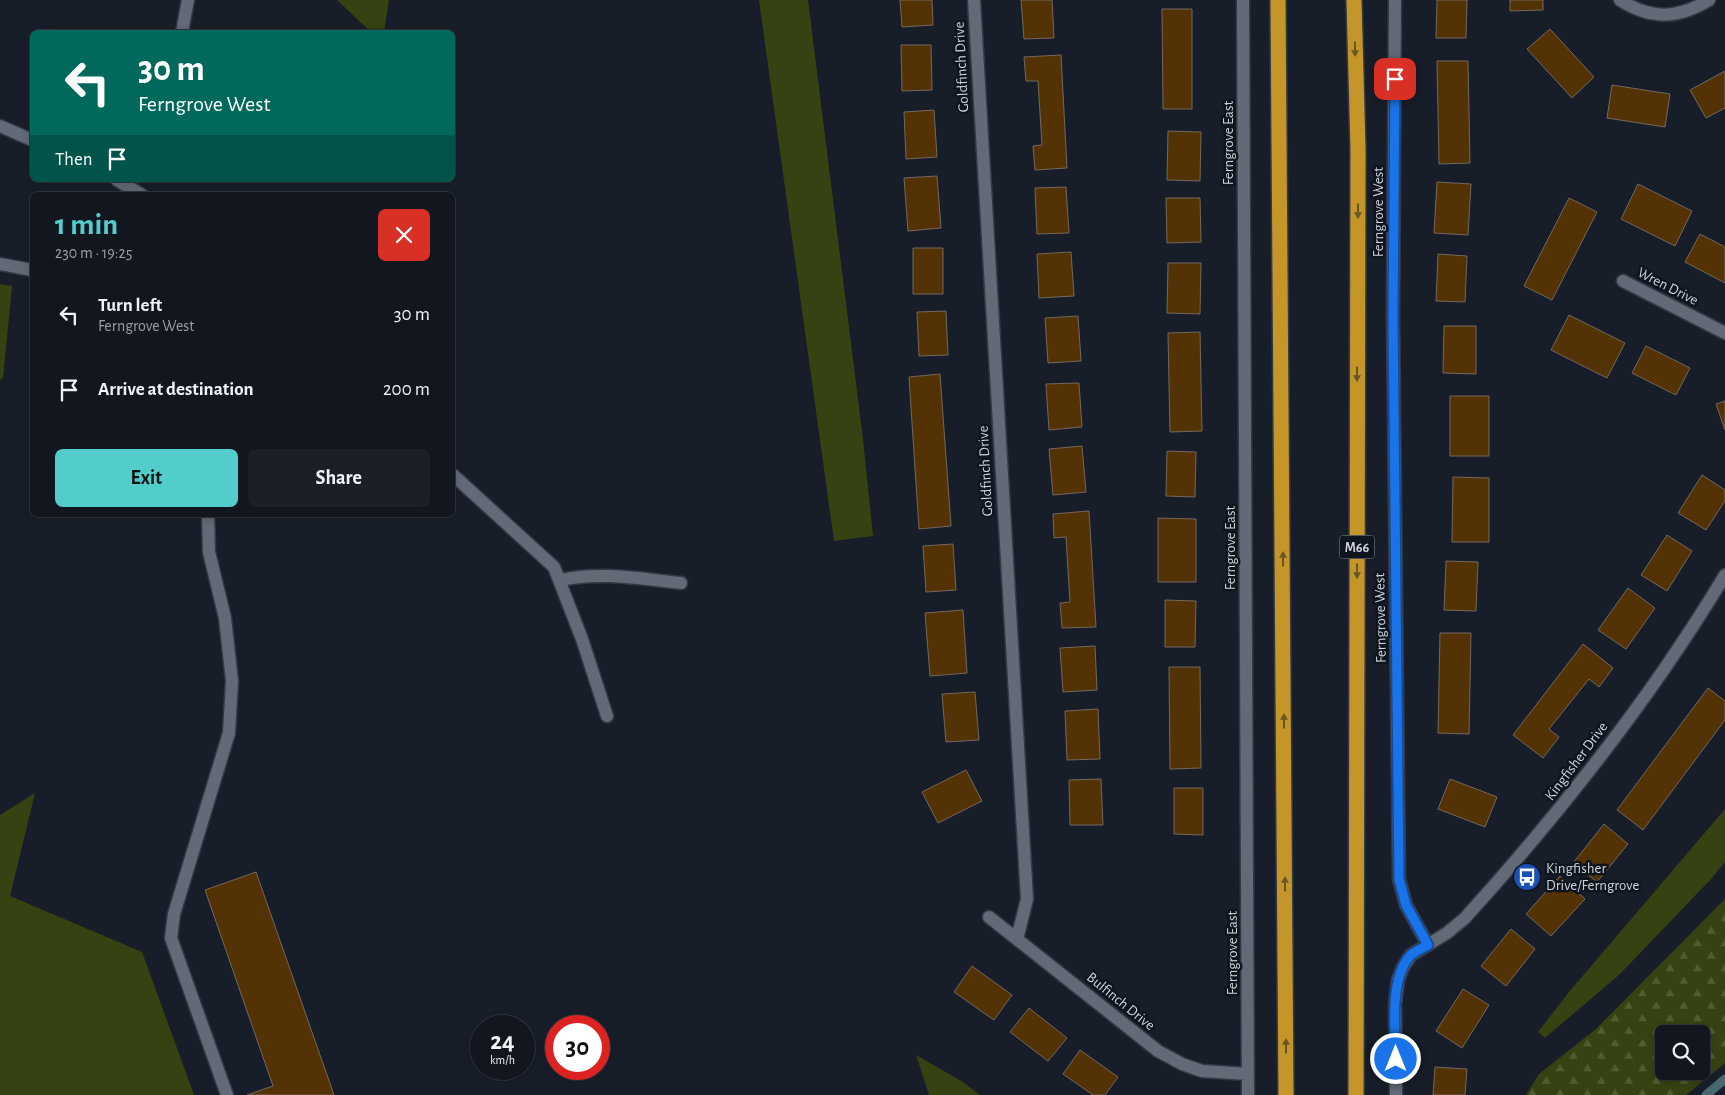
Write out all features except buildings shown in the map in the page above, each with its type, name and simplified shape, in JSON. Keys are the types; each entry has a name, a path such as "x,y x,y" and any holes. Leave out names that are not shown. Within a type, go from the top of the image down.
{"highway":[{"path":"1278,0 1286,1095"},
{"name":"M66","path":"1354,0 1358,149 1356,1095"}],"street":[{"path":"182,30 188,0"},
{"name":"Goldfinch Drive","path":"974,0 1027,899 1017,939"},
{"name":"Ferngrove East","path":"1243,0 1248,1095"},
{"name":"Ferngrove West","path":"1395,0 1393,317 1399,879 1406,905 1428,945"},
{"path":"1620,0 1638,11 1655,15 1672,15 1690,11 1709,0"},
{"path":"0,126 30,139"},
{"path":"120,182 137,192"},
{"path":"0,264 30,270"},
{"name":"Wren Drive","path":"1623,281 1725,333"},
{"path":"455,477 548,559 554,567 561,580 607,716"},
{"path":"208,517 210,552 225,618 232,681 228,733 174,914 171,938 227,1095"},
{"path":"561,580 575,576 592,575 682,583"},
{"name":"Kingfisher Drive","path":"1428,945 1465,918 1562,806 1630,715 1703,611 1725,575"},
{"name":"Bulfinch Drive","path":"989,917 1158,1051 1182,1064 1202,1071 1248,1074"},
{"path":"1396,1095 1395,1004 1398,980 1403,967 1411,955 1428,945"}],"green space":[{"path":"337,0 389,0 384,30 369,30"},
{"path":"759,0 808,0 863,439 873,536 834,541"},
{"path":"0,284 12,286 3,378 0,380"},
{"path":"35,793 10,896 142,952 194,1095 0,1095 0,815"},
{"path":"1725,809 1725,862 1620,974 1545,1038 1538,1032 1569,992"},
{"path":"1725,899 1725,1063 1710,1075 1710,1025 1655,1025 1655,1080 1704,1080 1686,1095 1526,1095 1539,1074 1596,1029"},
{"path":"916,1055 963,1082 980,1095 929,1095"}],"waterway":[{"path":"1706,1095 1725,1079"}],"place":[{"name":"Kingfisher Drive/Ferngrove","path":"1527,877"}],"route":[{"path":"1395,79 1393,317 1399,879 1406,905 1418,930 1428,945 1411,955 1403,967 1398,980 1395,1004 1396,1059"}]}
